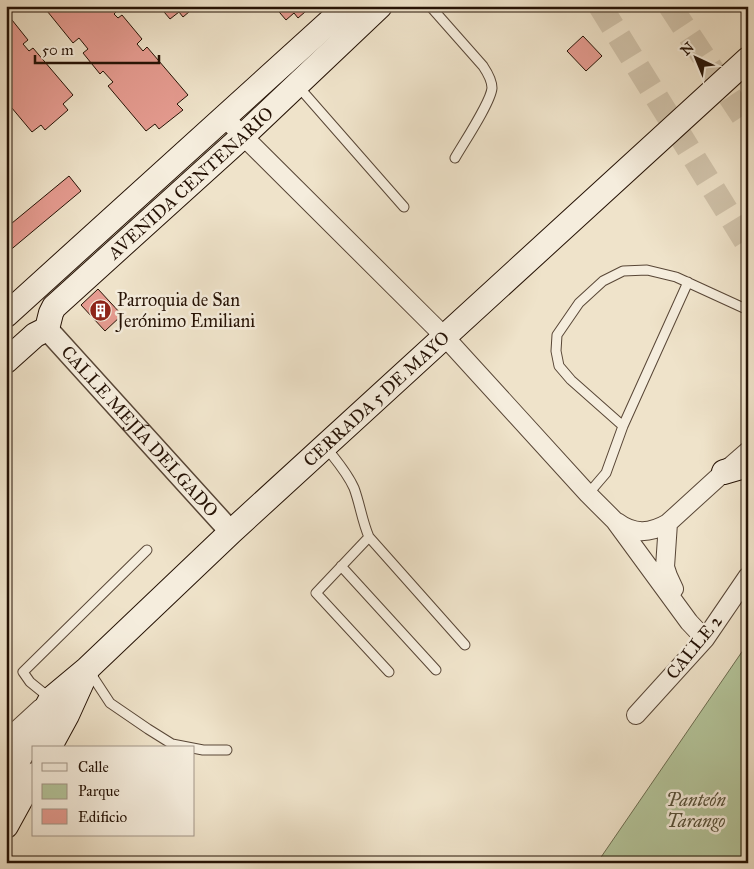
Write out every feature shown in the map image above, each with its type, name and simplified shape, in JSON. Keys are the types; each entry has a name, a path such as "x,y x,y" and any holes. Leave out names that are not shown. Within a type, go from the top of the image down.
{"main road":[{"name":"AVENIDA CENTENARIO","path":"6,315 347,6"},
{"name":"AVENIDA CENTENARIO","path":"46,329 54,307 243,136 380,6"},
{"name":"CERRADA 5 DE MAYO","path":"51,699 87,669 231,532 748,60"},
{"path":"6,361 35,335 46,329"},
{"path":"724,472 748,464"},
{"path":"50,746 67,715 87,669"},
{"path":"6,784 51,699"},
{"path":"6,826 32,779"}],"street":[{"path":"224,117 444,336 588,494 615,521 689,622 705,639"},
{"name":"CALLE MEJÍA DELGADO","path":"46,329 231,532"},
{"path":"615,521 631,530 640,532 660,528 668,523 748,451"},
{"path":"668,523 665,568 689,622"},
{"name":"CALLE 2","path":"636,715 705,639 748,576"},
{"name":"CERRADA 5 DE MAYO","path":"6,740 51,699"}],"lane":[{"path":"430,6 483,66 489,76 492,88 486,104 455,158"},
{"path":"297,85 404,207"},
{"path":"623,426 571,380 559,366 556,351 557,335 579,303 603,281 624,271 647,270 676,277 748,310"},
{"path":"588,494 606,472 623,426 688,282"},
{"path":"325,446 353,486 369,537 466,645"},
{"path":"369,537 316,594 389,672"},
{"path":"51,699 30,682 23,672 147,550"},
{"path":"341,566 436,670"},
{"path":"87,669 110,703 172,744 182,746"},
{"path":"195,748 227,750"}],"green space":[{"name":"Panteón Tarango","path":"748,643 748,863 597,863"}],"building":[{"path":"43,6 117,6 119,9 114,14 118,18 122,15 142,39 137,44 143,51 147,47 188,95 177,104 183,110 159,129 155,124 146,131 108,86 113,82 103,71 100,74 83,53 88,49 79,38 73,43"},
{"path":"159,6 196,6 183,17 179,12 170,19"},
{"path":"274,6 312,6 298,18 294,13 286,20"},
{"path":"8,15 28,40 23,44 29,51 33,48 73,95 63,104 68,110 45,130 41,125 32,132 6,101 6,16"},
{"path":"583,36 602,56 586,71 567,51"},
{"path":"69,176 81,191 8,252 6,250 6,228"},
{"name":"Parroquia de San Jerónimo Emiliani","path":"98,289 122,315 105,331 81,305"}],"tunnel":[{"path":"600,6 748,245"},
{"path":"670,6 748,124"}],"place":[{"name":"Parroquia de San Jerónimo Emiliani","path":"101,310"}]}
